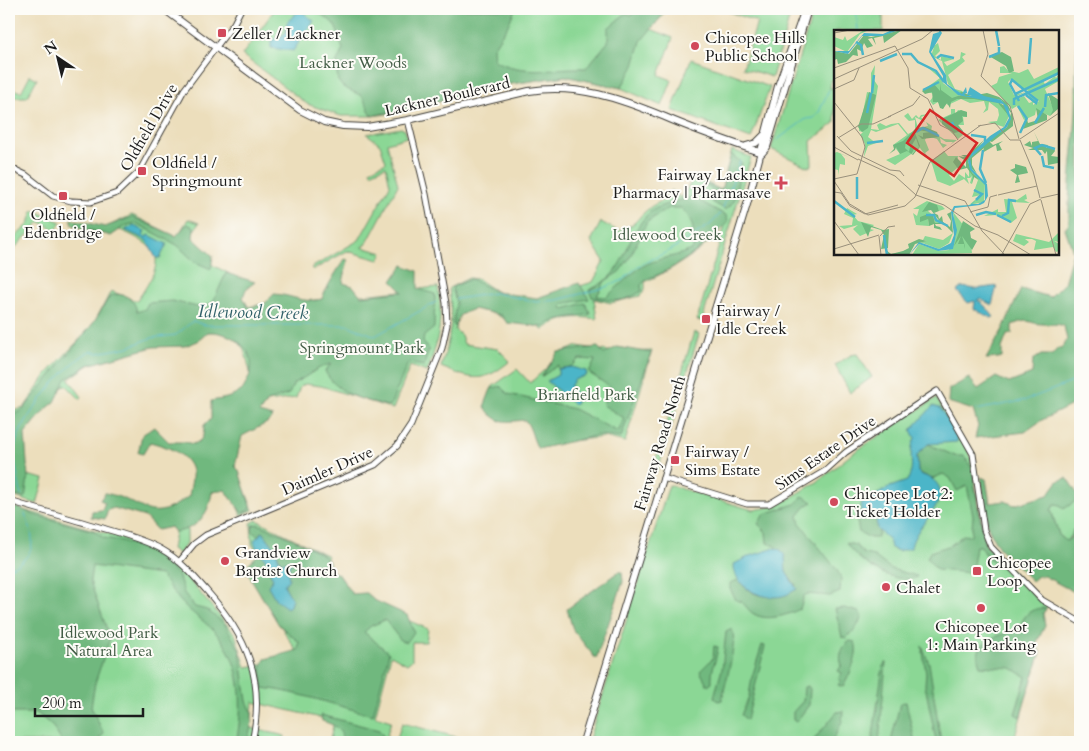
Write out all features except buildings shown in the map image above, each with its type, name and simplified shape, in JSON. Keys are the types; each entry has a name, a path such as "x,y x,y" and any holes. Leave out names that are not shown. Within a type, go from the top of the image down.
{"main road":[{"name":"Lackner Boulevard","path":"164,9 300,110 324,122 354,128 381,126 550,87 595,92 762,153"},
{"name":"Fairway Road North","path":"583,742 762,153 778,86 807,9"},
{"name":"Fairway Road North","path":"762,153 767,147 807,9"},
{"path":"744,146 756,144 765,135"}],"street":[{"name":"Oldfield Drive","path":"9,167 26,175 53,196 71,201 91,202 117,193 139,172 184,90 234,23 241,9"},
{"name":"Daimler Drive","path":"179,562 194,544 206,535 374,465 397,446 411,425 442,348 446,325 446,303 426,194 408,120"},
{"name":"Sims Estate Drive","path":"662,478 747,504 769,504 824,471 852,448 936,391 973,454 984,530 991,547 1042,600 1080,622"},
{"path":"9,500 135,538 161,549 179,562 227,615 240,636 250,660 257,690 256,726 252,742"}],"green space":[{"name":"Lackner Woods","path":"275,9 668,9 651,29 673,38 659,75 672,80 662,106 621,88 565,76 511,84 394,113 372,116 341,116 307,104 242,55"},
{"path":"312,9 515,9 508,25 493,48 494,60 516,68 539,70 586,68 608,42 608,28 626,13 631,15 640,9 668,9 641,41 634,66 621,88 565,76 511,84 372,116 362,96 343,87 338,81 336,64 343,49 335,26 331,21"},
{"path":"721,9 792,9 772,77 743,68 757,22"},
{"path":"814,9 883,9 883,30 834,30 834,79 831,81 830,89 834,87 834,124 811,141 812,165 808,167 771,149"},
{"path":"1080,28 1080,416 1074,404 1042,420 1025,432 975,438 978,426 973,410 948,402 949,389 969,378 978,389 996,377 1009,383 1032,374 1033,360 1041,355 1052,355 1067,340 1064,326 1023,321 1012,325 1012,334 1007,335 1002,348 1002,358 986,359 1003,329 1021,289 1050,297 1064,283 1073,252 1065,228 1069,223 1070,181 1076,112 1076,59"},
{"path":"691,59 770,87 751,139 672,110"},
{"path":"30,75 37,79 27,97 9,97 9,87 21,92"},
{"path":"401,128 405,130 407,137 387,143 398,185 366,245 362,247 383,253 379,260 347,251 313,270 311,268 359,240 390,185 386,166 371,173 370,170 386,162 380,144 367,134"},
{"name":"Idlewood Creek","path":"732,150 751,157 702,321 697,320 725,225 689,258 645,282 645,289 640,296 611,303 594,299 597,319 569,318 556,322 543,330 533,324 505,319 488,309 476,308 468,310 457,316 455,330 461,335 464,344 498,349 510,361 492,373 477,377 461,375 441,367 450,328 449,288 469,278 477,279 497,292 535,300 593,282 604,261 591,241 601,222 618,231 629,226 651,207 662,201 671,190 681,198 695,176 704,178 703,181 721,190"},
{"path":"731,154 742,163 734,201 726,210 712,202 715,193 702,182 721,191"},
{"path":"693,197 727,216 728,222 714,237 673,267 647,280 641,285 642,291 629,298 606,300 592,297 589,290 602,283 611,275 624,256 639,225 651,211 675,201","holes":["669,208 681,208 689,217 693,227 693,249 647,264 606,297 597,296 605,281 619,272 629,259 647,222"]},
{"path":"33,210 61,222 56,230 40,222 9,254 9,243 29,224"},
{"name":"Springmount Park","path":"132,215 177,237 188,219 199,223 193,232 191,244 214,266 230,274 248,307 438,287 439,330 427,372 410,366 393,409 321,386 305,384 300,387 296,398 268,402 240,436 234,462 253,510 241,515 228,486 187,504 187,543 179,554 172,549 178,515 193,490 196,447 231,399 243,392 252,380 244,349 236,340 220,329 101,360 89,365 69,379 82,397 80,399 66,385 59,390 24,433 27,475 44,479 37,504 9,495 9,412 24,408 46,375 93,325 111,291 137,301 146,288 155,267 156,258 153,251 135,237 120,230 108,234 91,232 73,225 71,219 104,228"},
{"path":"132,217 176,236 187,224 194,227 193,238 213,256 211,269 195,262 177,245 136,223 125,226 111,236 75,226 77,220 105,227"},
{"name":"Springmount Park","path":"345,259 348,260 343,283 353,286 361,296 403,292 392,281 403,265 418,271 418,289 435,294 434,328 424,336 423,342 429,349 424,366 408,363 390,406 362,399 344,391 330,379 325,371 331,364 321,367 294,383 289,394 268,401 259,413 273,417 267,423 242,436 235,466 239,471 251,509 242,513 225,490 212,492 205,514 196,524 190,528 175,532 171,527 157,530 145,517 114,508 108,510 105,519 91,517 92,511 102,510 105,502 100,500 105,493 119,497 147,510 155,511 164,510 189,496 192,471 186,459 169,448 150,442 143,454 138,453 142,435 154,427 169,442 193,444 199,441 203,435 204,425 211,419 211,401 230,397 244,388 251,371 251,361 248,353 236,340 227,335 208,332 198,341 185,346 153,347 88,365 66,379 55,402 45,410 25,434 28,478 25,498 9,494 11,454 9,450 9,416 22,411 94,322 110,296 124,295 128,297 134,303 137,312 145,309 148,303 172,301 202,308 213,302 226,273 255,282 246,289 243,297 248,307 264,304 274,294 303,300 322,299"},
{"path":"471,279 496,292 537,298 579,283 589,299 562,304 563,309 585,303 591,314 555,320 544,327 507,323 501,315 473,309 460,315 455,326 453,325 456,303 452,287"},
{"path":"694,332 699,334 658,470 653,469"},
{"name":"Briarfield Park","path":"578,346 614,352 652,351 625,442 604,437 538,445 534,440 528,420 517,418 499,421 489,408 492,387 517,369 530,383 565,351"},
{"name":"Briarfield Park","path":"598,347 604,354 617,347 651,353 621,438 599,435 538,449 525,420 502,421 489,413 484,407 491,389 500,386 508,394 574,409 618,432 624,418 603,405 609,386 589,373 595,360 579,359 571,367 558,369 558,365 541,377 558,352"},
{"path":"857,354 872,377 850,393 835,365 851,355"},
{"path":"936,398 970,454 986,545 1025,584 1035,597 1048,606 1040,619 1032,641 1025,701 1013,742 588,742 669,485 753,510 777,506 817,482 853,453"},
{"path":"928,444 955,456 964,456 972,468 984,543 1003,565 1003,568 987,557 981,546 976,546 972,573 937,570 927,558 930,552 951,545 963,535 971,536 973,516 967,486 957,491 950,478 943,474 932,479 918,472 917,455"},
{"path":"981,477 986,479 990,503 1005,501 1014,505 1048,495 1058,481 1067,478 1078,495 1080,494 1080,498 1064,509 1060,505 1055,504 1051,510 1059,535 1066,541 1071,538 1073,530 1079,528 1080,530 1080,595 1044,576 1038,576 1032,581 999,548 987,524"},
{"path":"803,496 813,502 806,506 798,516 800,523 837,570 841,579 840,592 830,596 807,594 804,596 800,609 777,617 759,616 751,612 742,602 736,600 730,589 730,583 738,580 752,592 766,596 780,593 796,585 786,572 781,554 776,547 767,543 766,532 758,524 764,514 795,504"},
{"path":"1080,498 1080,530 1079,528 1066,541 1059,535 1051,510 1055,504 1060,505"},
{"name":"Idlewood Park Natural Area","path":"9,506 120,537 145,547 177,566 235,634 246,667 301,658 261,595 265,564 252,544 251,523 257,520 328,556 318,576 323,583 428,629 426,642 412,642 412,660 407,664 391,655 375,716 391,721 385,742 333,742 330,740 334,721 253,702 251,728 285,736 284,742 9,742"},
{"path":"9,508 20,508 34,515 94,531 104,538 123,541 150,552 165,562 179,577 184,593 195,607 207,610 225,624 240,651 247,701 252,712 252,723 247,742 236,742 240,714 239,685 232,658 216,633 183,604 161,575 92,566 90,581 110,638 95,683 91,707 104,734 95,742 62,742 53,727 37,713 9,713"},
{"path":"861,511 876,517 879,534 877,538 870,538 859,532 856,517"},
{"path":"258,524 298,541 320,553 329,561 330,569 340,576 352,594 366,593 374,600 407,615 414,632 407,642 401,641 385,620 371,626 364,632 389,653 373,715 304,696 263,688 261,667 265,659 298,650 299,642 279,625 247,572 248,564 261,552 269,565 269,572 292,599 286,588 280,560 272,546 263,532 257,536 252,530 253,525"},
{"path":"846,543 856,545 864,554 874,556 891,569 917,576 916,578 907,579 887,575 859,558"},
{"path":"618,572 622,572 623,582 596,659 573,630 567,609"},
{"path":"844,608 859,612 862,617 854,632 848,635 847,638 842,637 835,609"},
{"path":"1046,609 1043,613 1045,626 1035,646 1041,652 1020,717 1015,714 1026,677 1012,668 980,666 979,651 988,640 1018,630 1027,614 1033,610"},
{"path":"732,629 733,644 730,663 722,700 718,701 714,697 722,669 726,632"},
{"path":"850,641 855,642 856,653 843,687 838,685 841,681 839,678 842,673 838,671 842,665 840,659 842,652"},
{"path":"762,645 765,646 747,720 741,715 749,696 752,677"},
{"path":"714,646 718,647 712,673 712,683 708,686 700,671 713,658"},
{"path":"922,646 929,663 941,742 936,741 925,685 926,673"},
{"path":"886,662 879,742 872,742 883,666"},
{"path":"808,686 810,689 809,705 796,722 793,720 793,712 803,701 804,687"},
{"path":"906,702 915,742 891,742 900,703"},
{"path":"843,711 842,722 832,742 812,742 837,712"},
{"path":"321,715 379,730 384,737 383,742 342,742 339,730 322,721"},
{"path":"402,723 476,742 414,742 397,738"}],"water":[{"path":"300,10 314,21 293,51 271,48 271,41 286,33 287,22"},
{"path":"134,226 145,231 143,235 146,237 149,235 167,244 160,258 156,258 146,240 125,230"},
{"path":"997,286 992,305 980,299 977,300 994,317 991,318 974,309 975,301 968,303 957,291 962,287 975,289"},
{"path":"571,367 586,371 587,375 574,380 570,387 578,395 575,405 547,381 558,375 558,369"},
{"path":"933,406 940,408 958,436 957,442 928,444 917,455 918,472 932,479 939,486 940,494 938,503 919,530 911,548 898,551 891,548 888,539 877,529 876,517 861,511 860,504 890,487 907,481 910,476 911,450 915,438 911,430"},
{"path":"263,532 275,548 280,562 291,561 288,572 289,579 284,585 292,599 290,606 287,608 276,600 268,586 273,578 267,562 257,549 254,540"},
{"path":"775,548 781,550 785,556 786,572 797,589 785,595 775,597 758,594 744,586 738,579 734,564 750,556"}],"waterway":[{"name":"Idlewood Creek","path":"856,9 858,30"},
{"name":"Idlewood Creek","path":"777,140 806,119 814,118 819,112 829,90"},
{"name":"Idlewood Creek","path":"723,208 740,161"},
{"name":"Idlewood Creek","path":"456,299 495,293 536,302 557,300 603,288 623,280 638,266 671,250 711,224 720,214"},
{"name":"Idlewood Creek","path":"21,496 14,451 19,434 45,393 69,368 90,351 98,353 128,347 151,338 176,335 193,321 205,325 348,325 375,336 436,302"},
{"path":"976,410 1026,400 1080,379"},
{"name":"Idlewood Creek","path":"9,568 25,558 32,546 31,531 25,514"}],"place":[{"name":"Zeller / Lackner","path":"222,33"},
{"name":"Chicopee Hills Public School","path":"695,46"},
{"name":"Oldfield / Springmount","path":"142,171"},
{"name":"Fairway Lackner Pharmacy | Pharmasave","path":"781,183"},
{"name":"Oldfield / Edenbridge","path":"63,196"},
{"name":"Fairway / Idle Creek","path":"706,319"},
{"name":"Fairway / Sims Estate","path":"675,460"},
{"name":"Chicopee Lot 2: Ticket Holder","path":"834,502"},
{"name":"Grandview Baptist Church","path":"225,561"},
{"name":"Chicopee Loop","path":"977,571"},
{"name":"Chalet","path":"886,587"},
{"name":"Chicopee Lot 1: Main Parking","path":"981,608"}]}
